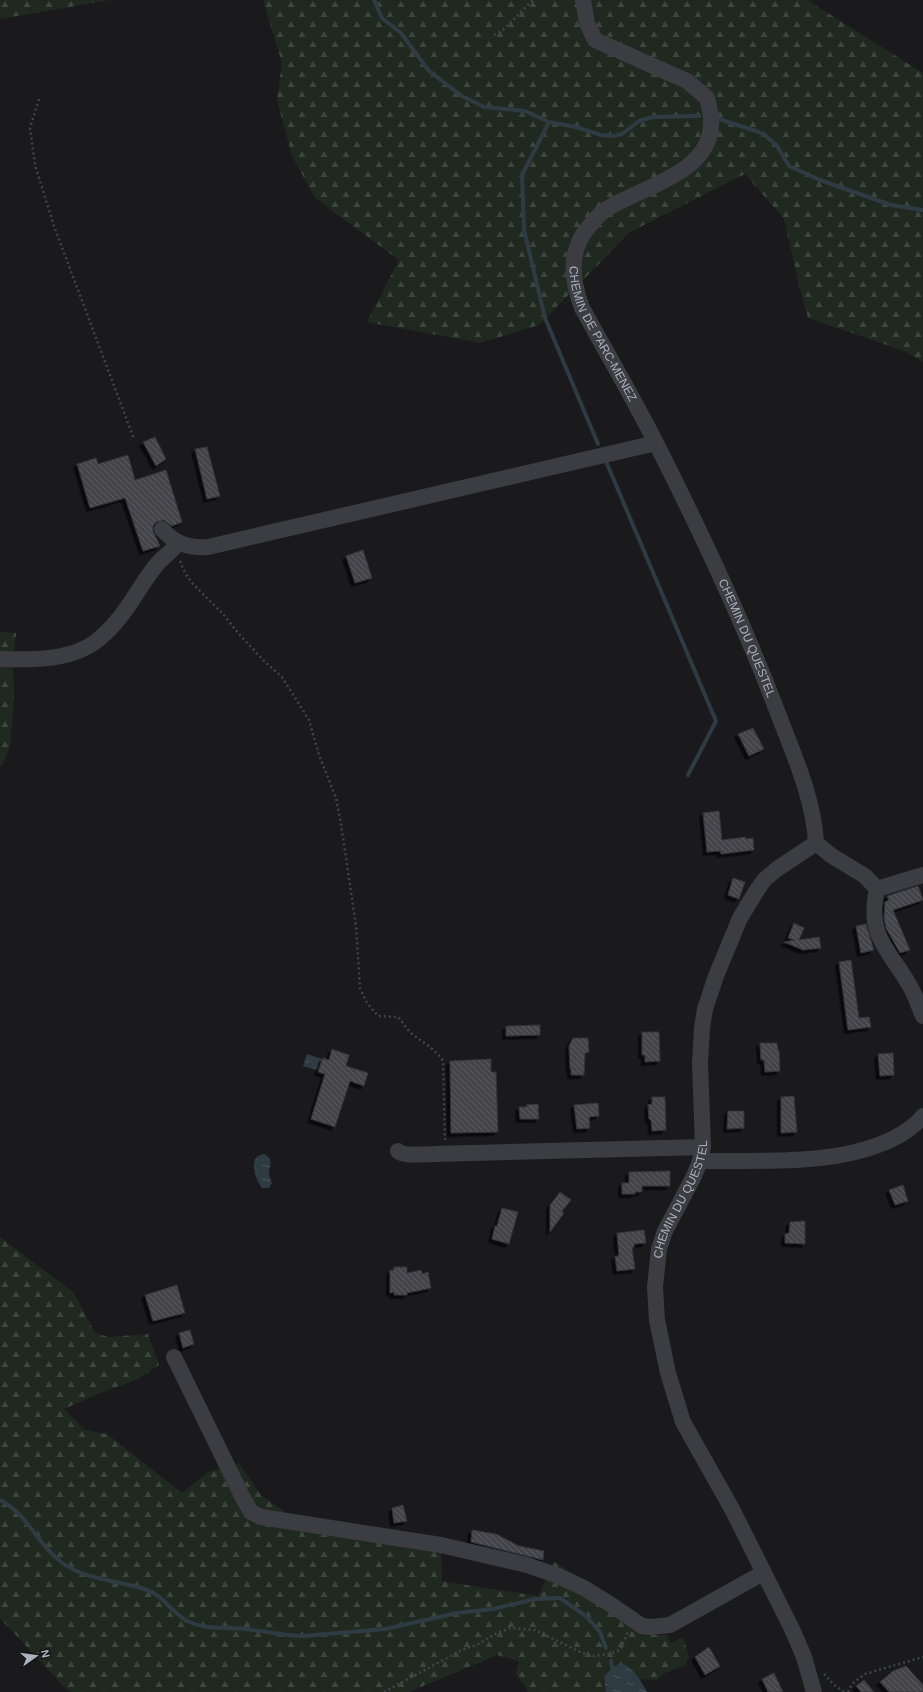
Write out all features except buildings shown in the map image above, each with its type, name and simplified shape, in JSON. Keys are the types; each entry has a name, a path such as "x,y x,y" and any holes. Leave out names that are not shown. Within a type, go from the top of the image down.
{"street":[{"name":"CHEMIN DE PARC-MENEZ","path":"583,0 587,23 595,40 687,81 707,98 710,112 712,126 707,141 694,162 683,170 604,211 593,221 579,240 574,255 573,280 576,294 582,308 656,442"},
{"path":"0,659 62,656 88,647 99,639 115,623 129,606 158,563 176,546 208,547 656,442"},
{"name":"CHEMIN DU QUESTEL","path":"656,442 715,564 768,686 791,748 812,813 815,828 816,843 777,869 764,880 757,890 740,918 716,976 705,1009 702,1028 700,1063 702,1154 694,1176 668,1225 659,1249 655,1287 657,1320 668,1373 684,1422 732,1509 792,1629 804,1657 814,1692"},
{"path":"162,529 176,546"},
{"path":"816,843 832,856 865,876 877,889"},
{"path":"877,889 923,875"},
{"path":"877,889 874,903 874,915 883,946 911,988 923,1016"},
{"path":"398,1151 400,1154 702,1154 803,1159 848,1154 870,1149 887,1142 908,1130 923,1116"},
{"path":"174,1357 242,1496 251,1512 261,1517 441,1545 527,1565 556,1575 584,1588 642,1626 670,1625 763,1573"},
{"path":"804,1657 817,1667"}],"path":[{"path":"494,35 504,29 533,0"},
{"path":"39,99 30,128 35,165 54,226 134,439"},
{"path":"176,546 185,573 193,584 223,614 264,661 282,678 309,720 319,755 336,798 354,911 360,988 363,997 378,1016 398,1017 411,1033 438,1053 443,1062 444,1140 452,1140"},
{"path":"384,1692 460,1651 511,1628 535,1630 582,1653 594,1656 609,1654 620,1650 626,1640 629,1628 634,1621"},
{"path":"848,1692 852,1684 865,1674 923,1657"},
{"path":"817,1667 833,1684 844,1692"}],"green space":[{"path":"0,0 110,0 0,19"},
{"path":"263,0 807,0 923,73 923,362 904,351 808,318 784,219 745,174 630,232 539,325 480,343 367,322 399,260 315,198 292,156 277,100 282,63"},
{"path":"0,632 16,633 13,669 14,698 10,747 2,766 0,766"},
{"path":"0,1237 74,1293 95,1333 109,1337 148,1334 159,1365 138,1379 100,1393 64,1409 85,1430 107,1434 182,1493 208,1472 239,1463 261,1495 313,1532 441,1545 442,1581 538,1596 554,1562 608,1595 644,1631 656,1635 667,1635 671,1643 683,1637 689,1656 685,1665 665,1673 657,1680 638,1679 632,1669 621,1663 615,1666 604,1676 606,1692 529,1692 516,1674 519,1661 497,1655 409,1692 71,1692 66,1689 0,1618"}],"water":[{"path":"307,1054 322,1059 319,1071 303,1066"},
{"path":"264,1154 269,1158 271,1163 269,1173 272,1183 269,1188 262,1188 259,1184 254,1168 256,1159"},
{"path":"621,1663 633,1671 647,1692 606,1692 604,1676 615,1666"}],"waterway":[{"path":"374,0 382,18 401,33 429,71 462,96 484,107 525,111 549,122 576,127 601,135 613,136 622,134 639,121 653,117 698,116"},
{"path":"716,118 759,132 766,136 777,146 789,166 820,180 891,205 923,210"},
{"path":"549,122 522,175 524,230 545,318 598,444"},
{"path":"605,459 716,721 688,775"},
{"path":"0,1500 18,1513 45,1547 61,1562 92,1577 147,1590 158,1596 182,1618 202,1626 236,1628 304,1636 385,1629 457,1613 493,1609 536,1599 560,1598 587,1617 600,1632 606,1648"},
{"path":"611,1661 613,1672"}]}
